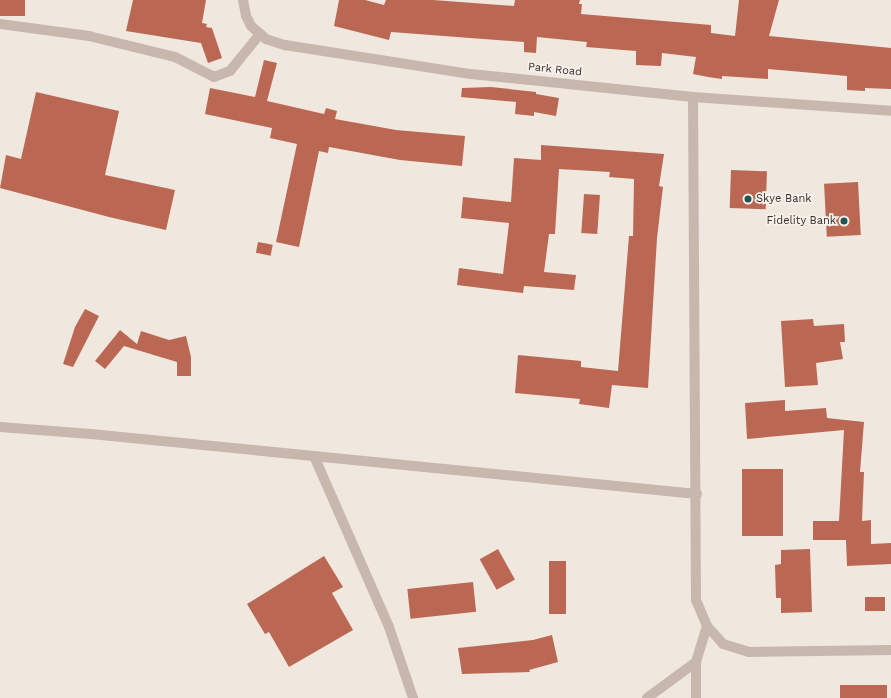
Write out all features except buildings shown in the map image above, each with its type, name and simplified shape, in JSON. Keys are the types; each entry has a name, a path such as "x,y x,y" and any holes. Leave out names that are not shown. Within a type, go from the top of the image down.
{"street":[{"name":"Park Road","path":"243,0 246,16 251,26 266,39 285,45 471,74 693,97 891,111"},
{"path":"0,24 89,36 175,57 214,78 230,71 260,34"},
{"path":"693,97 697,494 696,600 707,626 723,644 749,652 891,650"},
{"path":"0,427 91,434 697,494"},
{"path":"314,456 389,626 413,698"},
{"path":"696,698 696,662 707,626"},
{"path":"647,698 696,662"}],"place":[{"name":"Skye Bank","path":"748,199"},
{"name":"Fidelity Bank","path":"844,221"}]}
